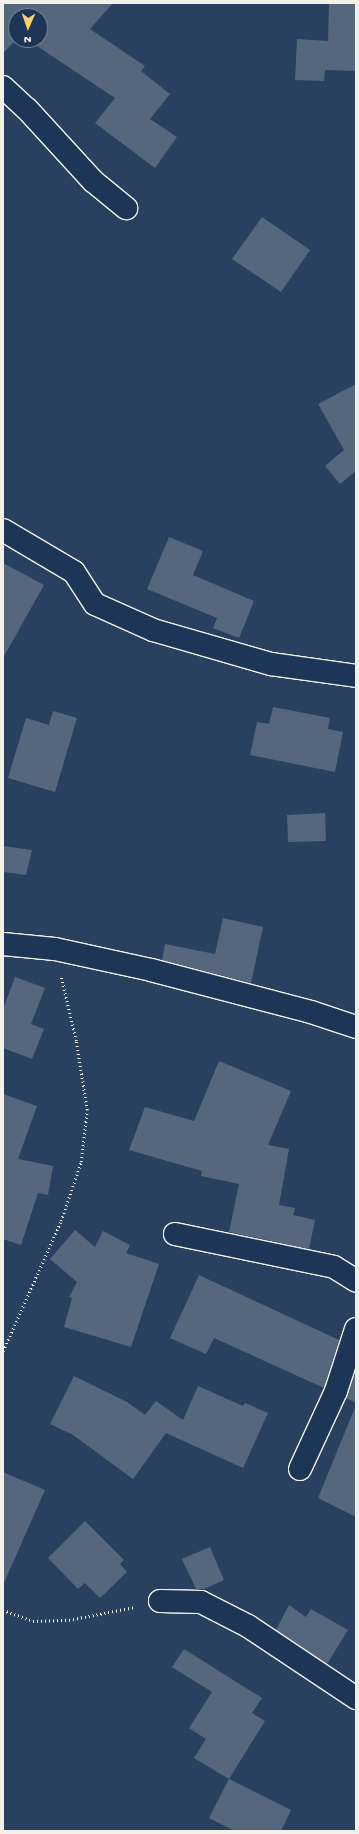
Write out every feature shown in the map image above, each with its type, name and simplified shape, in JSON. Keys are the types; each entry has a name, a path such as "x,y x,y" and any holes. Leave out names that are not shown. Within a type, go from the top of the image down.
{"street":[{"path":"3,87 27,109 93,181 126,208"},
{"path":"3,530 74,572 95,604 153,630 271,664 356,676"},
{"path":"3,944 55,949 151,970 311,1012 356,1027"},
{"path":"175,1234 334,1267 356,1281"},
{"path":"300,1469 336,1391 356,1330"},
{"path":"160,1602 201,1602 248,1626 356,1698"}],"path":[{"path":"3,1351 62,1221 81,1162 87,1110 76,1041 55,949"},
{"path":"3,1610 33,1621 69,1620 160,1602"}],"building":[{"path":"3,3 113,3 90,29 145,66 141,71 170,94 150,119 177,137 155,168 95,123 115,98 40,48 48,48 48,8 8,8 8,48 3,53"},
{"path":"329,3 356,3 356,71 325,70 324,81 295,80 297,39 328,41"},
{"path":"262,217 310,250 281,292 232,259"},
{"path":"356,384 356,471 340,484 325,466 344,450 318,404"},
{"path":"169,537 203,551 193,575 254,601 239,638 213,628 217,618 147,589"},
{"path":"3,563 44,585 3,658"},
{"path":"273,707 330,718 328,729 343,732 335,772 250,755 257,722 269,724"},
{"path":"53,711 77,718 55,792 8,778 26,718 49,725"},
{"path":"325,813 326,841 288,842 287,815"},
{"path":"3,846 32,850 26,875 3,872"},
{"path":"223,918 263,927 251,983 162,960 165,944 215,954"},
{"path":"15,977 45,988 31,1024 44,1029 32,1059 3,1048 3,1009"},
{"path":"219,1061 291,1091 268,1145 289,1149 279,1205 295,1208 293,1215 315,1220 309,1249 229,1232 239,1184 201,1176 202,1171 129,1150 145,1107 194,1121"},
{"path":"3,1094 37,1106 18,1159 53,1166 48,1195 38,1193 21,1245 3,1239"},
{"path":"75,1230 95,1247 103,1231 130,1245 126,1253 159,1264 131,1347 64,1327 72,1298 69,1297 77,1282 50,1259"},
{"path":"199,1275 339,1340 324,1388 214,1338 206,1354 170,1338"},
{"path":"356,1370 356,1403 346,1398"},
{"path":"74,1376 127,1402 145,1415 156,1401 183,1420 198,1386 243,1406 245,1403 268,1413 243,1468 166,1433 133,1479 73,1435 50,1424"},
{"path":"356,1405 356,1517 318,1498"},
{"path":"3,1472 45,1490 3,1585"},
{"path":"85,1521 124,1560 120,1564 127,1572 100,1598 85,1583 78,1589 48,1558"},
{"path":"210,1547 224,1580 204,1589 196,1589 182,1559"},
{"path":"289,1605 306,1617 311,1609 348,1630 327,1664 276,1630"},
{"path":"184,1649 262,1698 252,1713 265,1721 229,1779 194,1758 206,1739 189,1728 212,1692 172,1667"},
{"path":"229,1779 291,1810 281,1831 235,1831 209,1818"}]}
